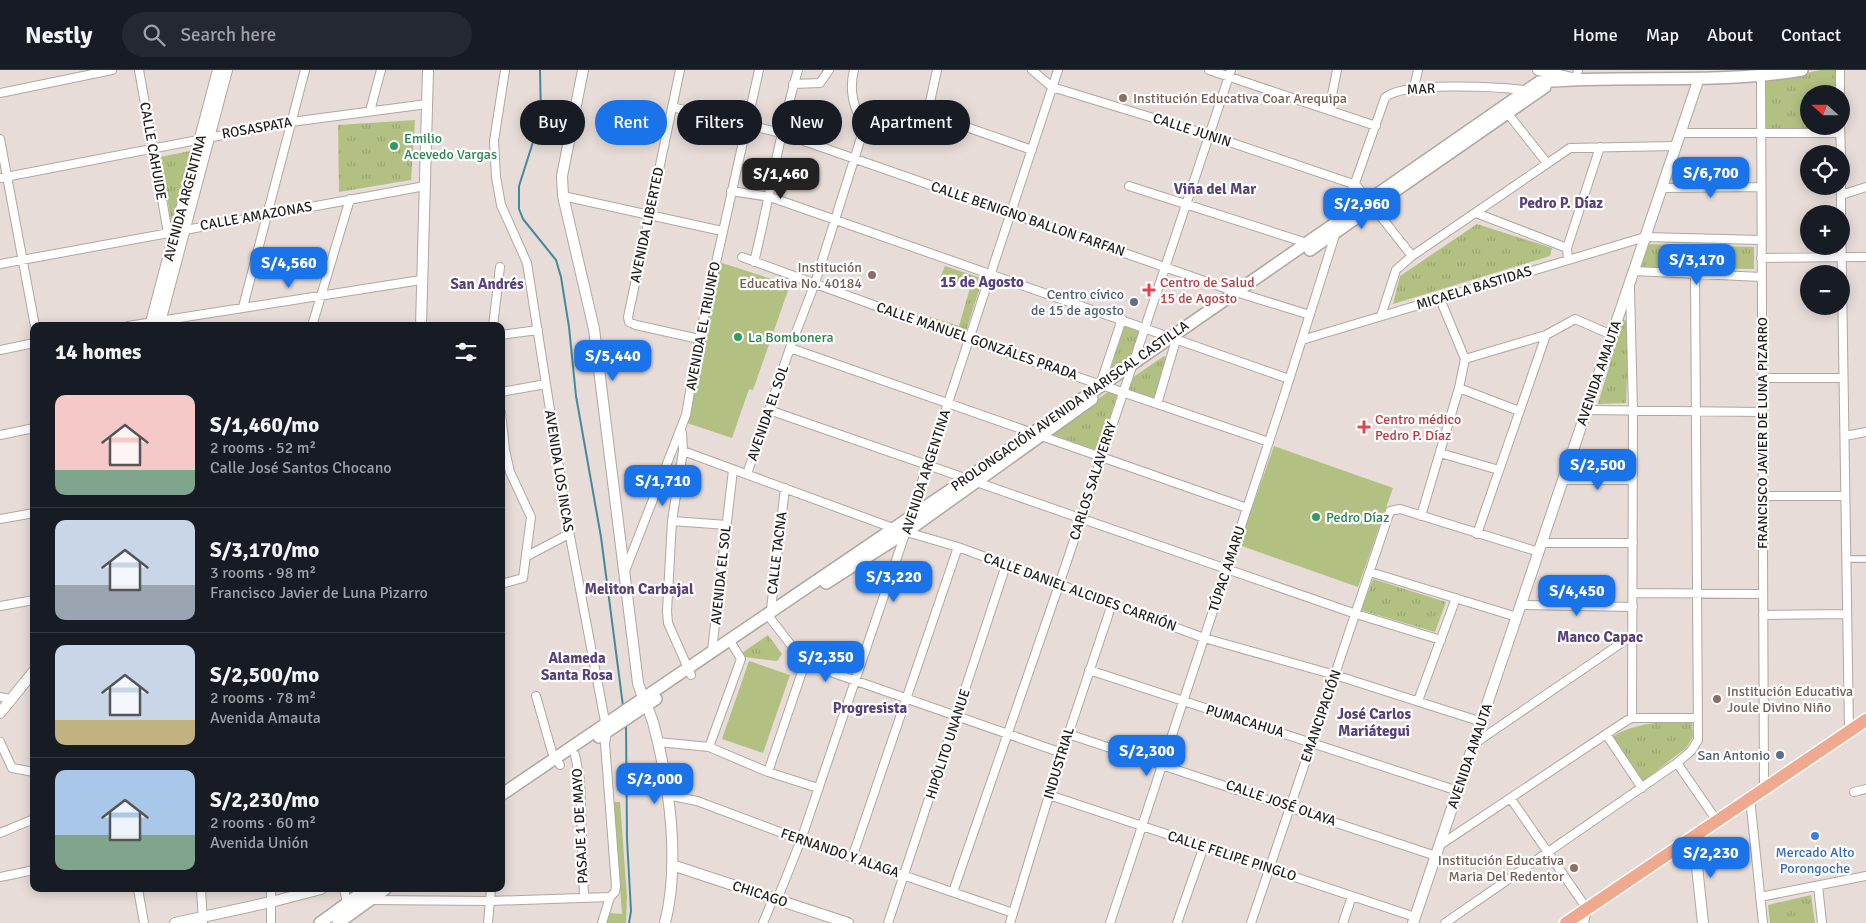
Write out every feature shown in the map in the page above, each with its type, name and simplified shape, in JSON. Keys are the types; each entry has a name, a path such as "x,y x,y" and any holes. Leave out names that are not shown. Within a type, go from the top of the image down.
{"main road":[{"name":"PROLONGACIÓN AVENIDA MARISCAL CASTILLA","path":"1505,110 1524,90 1539,82 1577,74 1652,74 1699,78 1733,74 1761,77 1802,70"},
{"name":"PROLONGACIÓN AVENIDA MARISCAL CASTILLA","path":"1310,245 1336,232 1370,203 1505,110 1541,88 1577,74"},
{"name":"PROLONGACIÓN AVENIDA MARISCAL CASTILLA","path":"770,615 906,532 1031,432 1104,386 1310,245 1344,216 1370,203"},
{"name":"PROLONGACIÓN AVENIDA MARISCAL CASTILLA","path":"606,727 689,672 910,516 1043,436 1104,386"},
{"name":"PROLONGACIÓN AVENIDA MARISCAL CASTILLA","path":"689,672 712,650 731,642"},
{"path":"1566,923 1866,720"},
{"path":"505,793 557,762 575,754 606,727"},
{"path":"505,801 606,727"},
{"path":"320,923 350,901 368,895"},
{"path":"338,923 368,895"}],"street":[{"path":"0,93 112,70"},
{"name":"CALLE CAHUIDE","path":"139,70 152,149 177,231"},
{"name":"AVENIDA ARGENTINA","path":"218,70 218,88"},
{"name":"AVENIDA ARGENTINA","path":"155,322 177,231 192,189 218,88 227,70"},
{"path":"243,307 305,70"},
{"path":"370,111 381,70"},
{"path":"421,322 428,70"},
{"name":"AVENIDA LOS INCAS","path":"505,70 494,141 496,176 501,205 527,263 570,534 606,727 605,743 616,886 615,892 610,897 602,923"},
{"path":"583,70 562,176 563,196 594,329 640,705 658,742 667,794 673,886 665,923"},
{"name":"AVENIDA LIBERTED","path":"680,70 628,317 629,322 699,339"},
{"name":"AVENIDA EL TRIUNFO","path":"752,100 759,70"},
{"path":"789,100 798,70"},
{"path":"793,84 820,83 829,70"},
{"path":"853,100 854,70"},
{"path":"932,100 938,70"},
{"name":"CALLE JUNIN","path":"1032,70 1052,87 1209,135 1356,186"},
{"name":"AVENIDA ARGENTINA","path":"763,923 800,840 855,682 1012,214 1058,70"},
{"path":"1209,70 1230,73 1376,126"},
{"path":"1329,110 1337,70"},
{"path":"1414,88 1418,70"},
{"path":"1538,70 1577,74"},
{"path":"1840,70 1840,85"},
{"name":"CARLOS SALAVERRY","path":"952,892 1008,735 1103,456 1230,73"},
{"name":"FRANCISCO JAVIER DE LUNA PIZARRO","path":"1761,77 1764,789"},
{"name":"AVENIDA AMAUTA","path":"1414,920 1699,78"},
{"name":"MAR","path":"1344,216 1388,95 1399,90 1414,88 1497,86 1524,90"},
{"name":"ROSASPATA","path":"4,177 291,122 427,104"},
{"name":"CALLE BENIGNO BALLON FARFAN","path":"672,107 677,108"},
{"path":"1505,110 1547,163"},
{"path":"970,128 1032,150"},
{"path":"1680,133 1800,131"},
{"path":"0,139 4,177 23,259 34,322"},
{"name":"AVENIDA EL TRIUNFO","path":"623,575 682,430 699,339 741,145"},
{"path":"754,262 770,197 779,145"},
{"name":"CALLE BENIGNO BALLON FARFAN","path":"818,145 1166,268 1310,315"},
{"name":"AVENIDA EL SOL","path":"747,474 814,283 858,145"},
{"path":"1381,316 1396,270 1412,256 1570,148 1676,146"},
{"path":"1568,260 1567,248 1600,148"},
{"name":"CALLE AMAZONAS","path":"0,264 424,186"},
{"path":"1129,186 1310,245"},
{"path":"1356,186 1412,256"},
{"path":"1662,188 1761,187"},
{"path":"1850,192 1866,188"},
{"path":"731,191 770,197 1289,379"},
{"path":"1841,195 1841,205"},
{"path":"563,196 722,231"},
{"path":"313,322 350,199"},
{"path":"1476,213 1567,248"},
{"name":"TÚPAC AMARU","path":"1110,923 1269,442 1336,232 1344,216"},
{"name":"MICAELA BASTIDAS","path":"1302,340 1645,237 1761,240"},
{"path":"1842,257 1849,731"},
{"path":"1761,258 1866,257"},
{"name":"CALLE MANUEL GONZÁLES PRADA","path":"742,258 969,340 1269,442"},
{"path":"493,322 500,267"},
{"path":"1634,271 1761,277"},
{"path":"1445,923 1677,763 1691,751 1698,740 1695,274"},
{"path":"165,322 243,307 421,280"},
{"path":"1630,282 1633,410 1632,718"},
{"path":"1440,299 1464,358 1459,388 1421,516 1477,534 1540,548 1633,543"},
{"path":"1464,358 1546,335 1576,319 1612,335"},
{"path":"1104,386 1122,320"},
{"path":"505,334 538,330"},
{"path":"1477,534 1546,335"},
{"path":"1157,404 1172,339"},
{"path":"0,350 30,345"},
{"path":"790,348 1247,508"},
{"path":"1761,378 1843,378"},
{"path":"505,391 546,384"},
{"path":"1459,388 1519,411"},
{"path":"769,410 1356,614 1441,640"},
{"path":"1587,410 1761,412"},
{"path":"0,435 30,429"},
{"path":"682,430 683,451 672,521 668,623 689,672"},
{"path":"1845,436 1866,432"},
{"path":"505,450 510,472 531,517 523,578 505,583"},
{"name":"CALLE DANIEL ALCIDES CARRIÓN","path":"683,451 893,528 958,547 1204,638 1335,675 1482,722"},
{"path":"1440,454 1499,470"},
{"name":"AVENIDA EL SOL","path":"712,650 733,470"},
{"path":"1563,480 1633,480"},
{"name":"CALLE TACNA","path":"770,615 786,488"},
{"path":"1763,496 1845,496"},
{"name":"EMANCIPACIÓN","path":"1250,923 1392,509 1400,509 1421,516"},
{"path":"0,519 30,513"},
{"path":"672,521 727,525"},
{"path":"527,556 570,534"},
{"path":"852,858 958,547"},
{"path":"1846,559 1866,558"},
{"name":"HIPÓLITO UNANUE","path":"888,923 1006,565"},
{"path":"1370,572 1517,617"},
{"path":"1633,594 1763,594"},
{"path":"1418,701 1456,598"},
{"path":"0,606 30,601"},
{"name":"INDUSTRIAL","path":"1010,923 1068,734 1112,604"},
{"path":"1521,605 1633,607"},
{"path":"1763,615 1846,614"},
{"path":"770,615 805,664 1062,753"},
{"path":"1474,744 1633,635"},
{"path":"709,747 741,659 731,642"},
{"path":"768,772 805,664"},
{"name":"PUMACAHUA","path":"1089,670 1458,791"},
{"path":"0,713 5,698 30,675"},
{"name":"PASAJE 1 DE MAYO","path":"536,696 557,762"},
{"path":"1440,845 1632,718 1698,718"},
{"name":"CALLE JOSÉ OLAYA","path":"1068,734 1290,806 1436,856"},
{"path":"1606,734 1642,788"},
{"path":"0,742 12,768 30,771"},
{"path":"658,742 709,747 768,772 818,788"},
{"name":"PASAJE 1 DE MAYO","path":"575,754 580,780 584,897"},
{"path":"1677,763 1717,821"},
{"path":"1854,792 1866,789"},
{"name":"FERNANDO Y ALAGA","path":"667,794 697,801 800,840 1013,914"},
{"name":"CALLE FELIPE PINGLO","path":"1049,795 1352,896 1414,920"},
{"path":"1750,798 1763,923"},
{"path":"1511,799 1587,909 1584,923"},
{"path":"0,833 30,821"},
{"path":"1696,835 1695,848 1704,923"},
{"path":"1177,923 1204,846"},
{"name":"CHICAGO","path":"672,865 848,923"},
{"path":"0,877 30,871"},
{"path":"1760,897 1866,876"},
{"path":"1818,886 1822,923"},
{"path":"139,892 144,923"},
{"path":"201,892 203,920"},
{"path":"270,892 271,923"},
{"path":"175,923 203,920 309,892"},
{"path":"346,892 350,901"},
{"path":"488,923 491,892"},
{"path":"368,895 490,902 610,897"},
{"path":"1343,923 1352,896"}],"green space":[{"path":"1820,70 1836,70 1836,85 1800,85 1800,130 1763,131 1766,82"},
{"path":"415,120 411,180 339,192 338,125"},
{"path":"195,150 172,226 160,157"},
{"path":"1477,224 1552,248 1550,256 1393,304 1400,276"},
{"path":"1648,244 1754,247 1754,269 1640,268"},
{"name":"La Bombonera","path":"719,262 790,285 753,390 749,389 732,438 687,423"},
{"path":"945,266 981,278 982,281 964,337 924,323 927,316 959,326 970,288 940,278"},
{"path":"1623,320 1629,321 1626,403 1598,404"},
{"path":"1124,326 1142,332 1133,360 1113,372 1110,371"},
{"path":"1164,356 1169,359 1154,400 1129,391 1132,378"},
{"path":"1109,391 1117,395 1099,451 1051,434"},
{"name":"Pedro Díaz","path":"1274,446 1393,488 1358,587 1239,545"},
{"path":"1373,579 1446,602 1435,632 1361,610"},
{"path":"768,635 782,654 777,661 745,657 742,653"},
{"path":"749,661 790,675 763,753 722,739"},
{"path":"1665,722 1692,723 1693,737 1686,748 1642,782 1612,737 1637,726"},
{"path":"614,802 620,802 627,897 626,923 607,923 609,913 622,914"},
{"path":"1811,895 1815,923 1770,923 1768,905"}],"waterway":[{"path":"540,70 541,117 519,186 519,209 523,219 556,260 561,277 569,327 576,396 601,537 623,706"},
{"path":"626,723 627,839 631,911 629,923"}],"place":[{"name":"Institución Educativa Coar Arequipa","path":"1123,98"},
{"name":"Emilio Acevedo Vargas","path":"394,146"},
{"name":"Institución Educativa No. 40184","path":"872,275"},
{"name":"Centro de Salud 15 de Agosto","path":"1149,290"},
{"name":"Centro cívico de 15 de agosto","path":"1134,302"},
{"name":"La Bombonera","path":"738,337"},
{"name":"Centro médico Pedro P. Díaz","path":"1364,427"},
{"name":"Pedro Díaz","path":"1316,517"},
{"name":"Institución Educativa Joule Divino Niño","path":"1717,699"},
{"name":"San Antonio","path":"1780,755"},
{"name":"Mercado Alto Porongoche","path":"1815,836"},
{"name":"Institución Educativa Maria Del Redentor","path":"1574,868"}],"district":[{"name":"Viña del Mar","path":"1215,189"},
{"name":"Pedro P. Díaz","path":"1561,203"},
{"name":"15 de Agosto","path":"982,282"},
{"name":"San Andrés","path":"487,284"},
{"name":"Meliton Carbajal","path":"639,589"},
{"name":"Manco Capac","path":"1600,637"},
{"name":"Alameda Santa Rosa","path":"577,666"},
{"name":"Progresista","path":"870,708"},
{"name":"José Carlos Mariátegui","path":"1374,722"}]}
